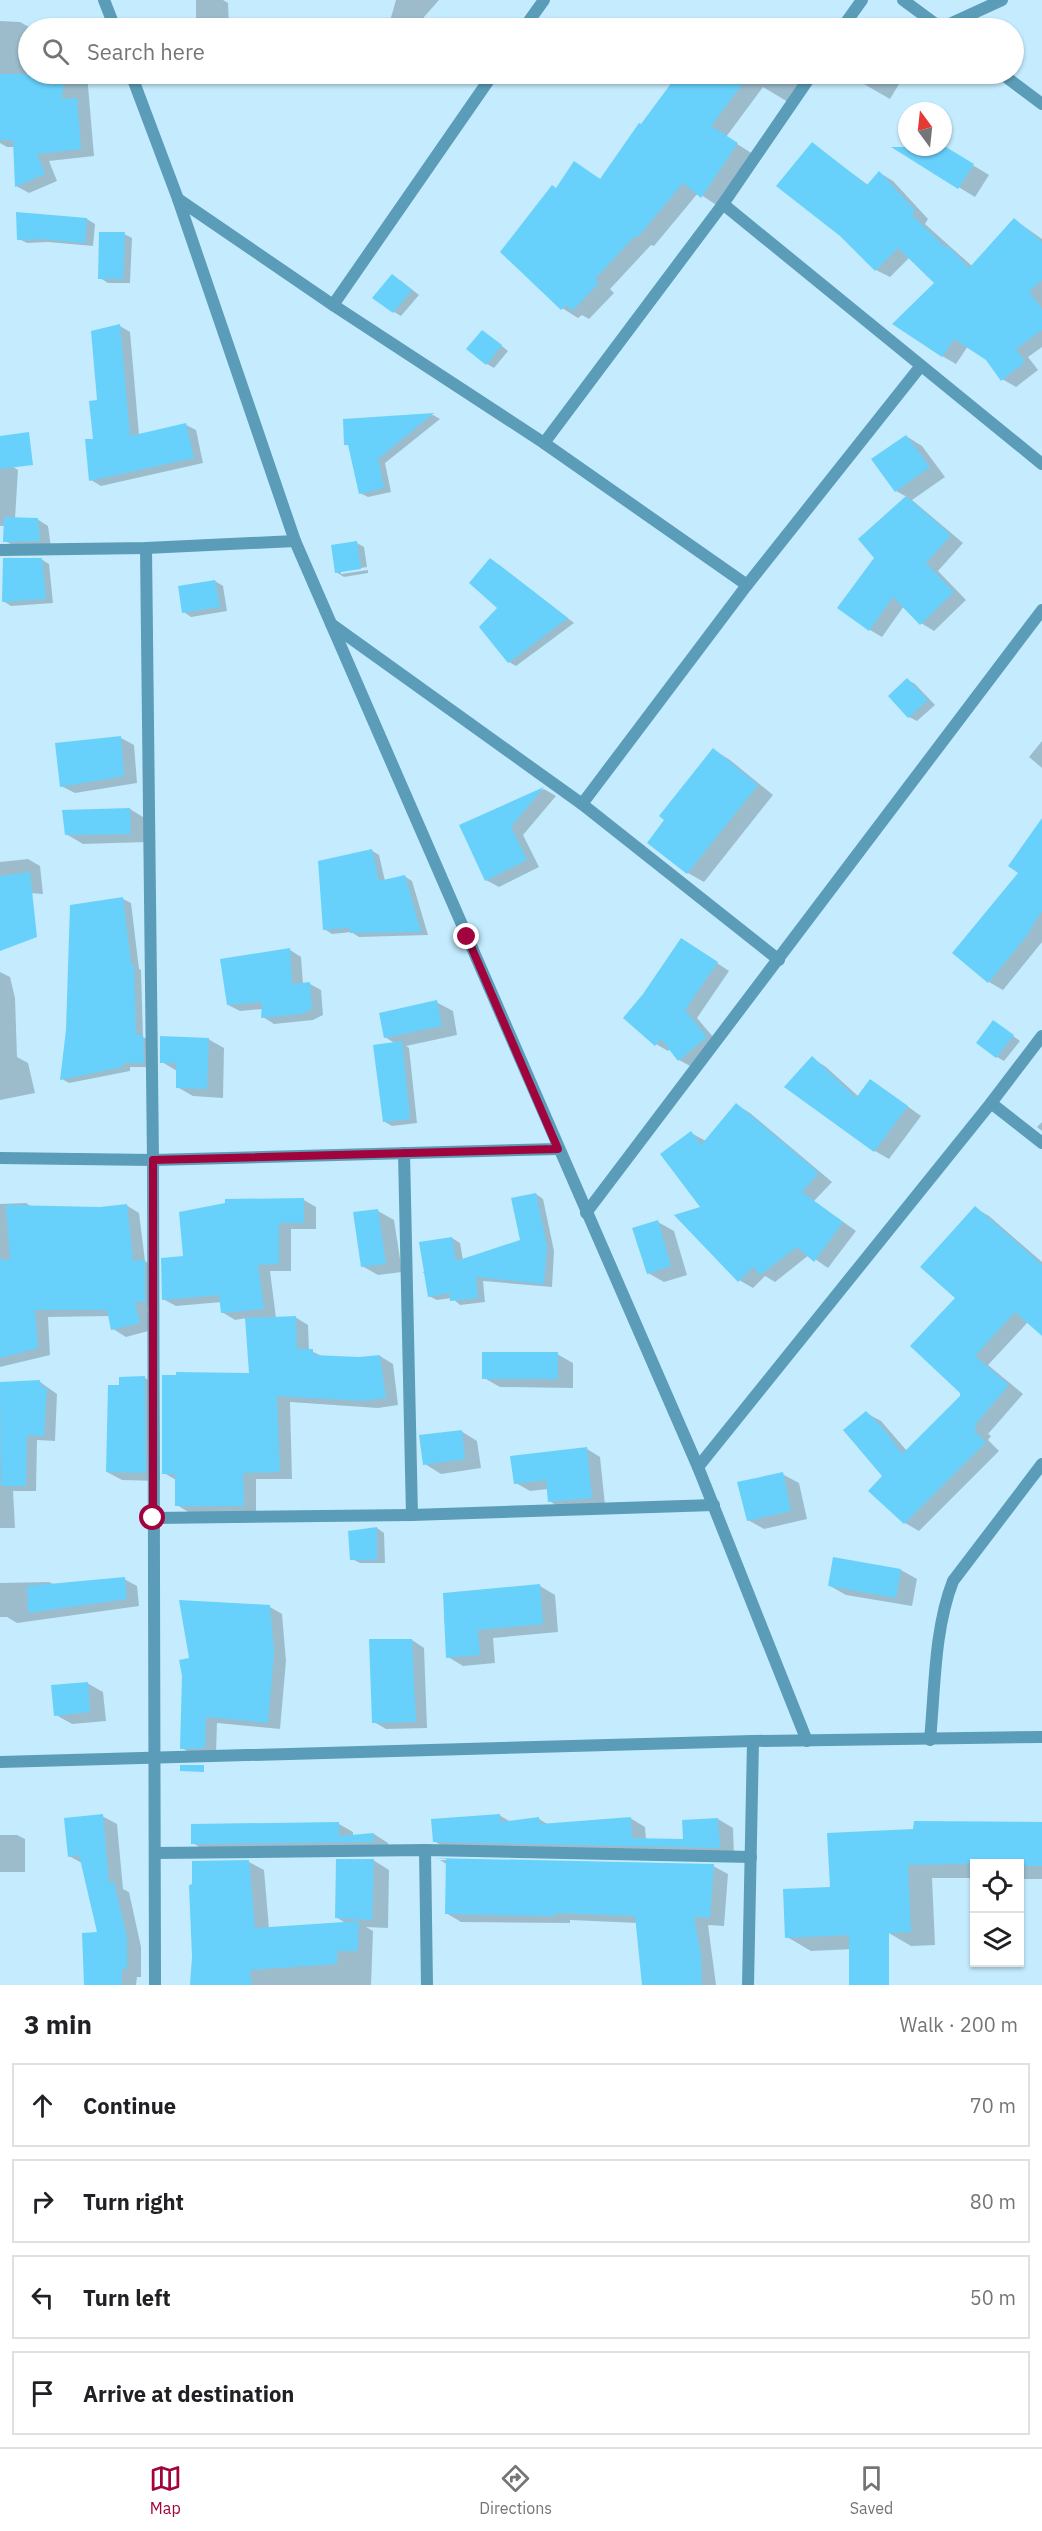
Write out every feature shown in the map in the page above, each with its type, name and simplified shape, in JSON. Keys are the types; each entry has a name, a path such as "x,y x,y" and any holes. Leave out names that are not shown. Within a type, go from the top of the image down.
{"street":[{"path":"104,0 111,18"},
{"path":"531,18 544,0"},
{"path":"849,18 862,0"},
{"path":"903,0 927,18"},
{"path":"963,18 1002,0"},
{"path":"135,84 178,199 295,542 698,1467 807,1741"},
{"path":"333,305 486,84"},
{"path":"544,443 723,204 805,84"},
{"path":"1015,84 1042,104"},
{"path":"178,199 333,305 544,443 747,585"},
{"path":"723,204 920,367 1042,464"},
{"path":"582,804 747,585 920,367"},
{"path":"0,550 146,548 295,542"},
{"path":"146,548 153,1160 155,1985"},
{"path":"586,1213 1042,610"},
{"path":"329,623 582,804 779,960"},
{"path":"698,1467 991,1103 1042,1036"},
{"path":"991,1103 1042,1143"},
{"path":"0,1158 153,1160 558,1149"},
{"path":"404,1153 412,1515"},
{"path":"930,1740 942,1622 945,1603 953,1581 1042,1464"},
{"path":"153,1518 412,1515 714,1505"},
{"path":"0,1762 753,1742 1042,1737"},
{"path":"748,1985 753,1742"},
{"path":"156,1853 425,1850 751,1857"},
{"path":"425,1850 427,1985"}],"building":[{"path":"0,74 18,74 18,84 63,84 62,99 77,98 81,149 37,154 45,174 15,187 13,140 0,140"},
{"path":"671,84 742,84 711,126 738,143 701,198 683,183 637,238 635,236 595,279 599,283 572,311 567,305 561,310 500,252 552,185 556,188 574,161 600,179 639,123 641,124"},
{"path":"812,142 867,185 879,171 915,210 912,215 946,248 948,246 969,268 1014,218 1042,242 1042,280 1029,292 1042,309 1042,330 1016,349 1025,362 1001,381 986,360 954,339 942,357 892,324 934,283 898,248 875,271 840,236 776,186"},
{"path":"952,151 974,164 958,189 905,156 952,156"},
{"path":"16,212 87,218 85,243 39,239 17,240"},
{"path":"99,232 125,232 123,279 98,279"},
{"path":"392,274 412,290 393,313 372,298"},
{"path":"120,324 130,436 186,423 194,458 89,481 85,439 93,439 89,401 97,400 91,331"},
{"path":"482,330 502,345 486,365 466,349"},
{"path":"434,413 378,459 384,488 359,494 348,445 344,445 343,419"},
{"path":"29,432 33,465 0,469 0,436"},
{"path":"906,435 930,467 895,492 871,459"},
{"path":"906,496 951,535 926,563 954,592 920,625 893,597 869,631 837,608 874,558 858,539"},
{"path":"4,517 38,518 40,541 3,542"},
{"path":"357,541 361,569 335,573 331,545"},
{"path":"3,558 42,558 46,599 2,602"},
{"path":"490,558 568,618 508,663 479,627 497,608 469,583"},
{"path":"215,580 220,607 182,613 178,586"},
{"path":"907,678 928,700 908,718 888,696"},
{"path":"121,736 124,776 60,787 55,743"},
{"path":"713,748 758,785 687,874 647,843 664,820 659,816"},
{"path":"544,787 511,827 527,860 485,881 459,825"},
{"path":"130,808 131,834 65,835 62,810"},
{"path":"1042,818 1042,911 1026,937 988,983 952,953 1018,873 1008,866"},
{"path":"372,849 379,881 405,875 421,932 350,933 350,928 323,930 318,861"},
{"path":"30,872 37,937 0,951 0,876"},
{"path":"123,897 131,964 134,964 136,1035 143,1035 144,1063 123,1063 123,1067 60,1080 66,1030 70,905"},
{"path":"681,938 718,962 685,1010 707,1037 678,1061 661,1039 655,1046 623,1018 643,994"},
{"path":"290,948 292,984 310,982 312,1009 301,1014 261,1018 262,1002 227,1005 220,959"},
{"path":"437,1000 442,1026 384,1038 379,1013"},
{"path":"993,1020 1014,1035 996,1058 976,1043"},
{"path":"160,1036 209,1038 207,1089 176,1088 176,1063 160,1063"},
{"path":"402,1041 410,1119 383,1122 373,1045"},
{"path":"812,1056 856,1098 870,1079 908,1106 874,1152 784,1087"},
{"path":"736,1103 819,1173 802,1192 843,1222 814,1262 797,1247 760,1275 753,1267 738,1282 674,1215 700,1207 660,1154 691,1131 701,1145"},
{"path":"536,1193 547,1246 544,1284 476,1277 478,1298 450,1301 450,1293 428,1297 422,1272 424,1272 419,1242 452,1237 456,1261 520,1240 511,1198"},
{"path":"304,1198 304,1223 279,1223 279,1264 258,1265 264,1309 221,1313 219,1295 162,1300 161,1258 183,1256 179,1212 225,1203 225,1199"},
{"path":"127,1204 133,1261 145,1260 145,1302 135,1302 140,1323 111,1330 107,1310 35,1310 38,1348 0,1358 0,1259 10,1260 6,1205 100,1207"},
{"path":"975,1206 1042,1265 1042,1336 1015,1312 975,1356 1009,1385 975,1425 977,1427 974,1431 986,1442 904,1524 868,1491 882,1476 843,1430 866,1411 885,1430 902,1454 960,1396 960,1393 910,1346 955,1298 920,1267"},
{"path":"378,1209 386,1264 361,1267 353,1212"},
{"path":"658,1220 671,1266 647,1274 632,1228"},
{"path":"296,1316 297,1349 313,1349 313,1355 359,1357 380,1355 386,1398 364,1401 277,1396 280,1472 243,1473 244,1506 175,1506 175,1474 162,1474 162,1375 176,1375 176,1372 249,1373 245,1318"},
{"path":"482,1352 558,1352 558,1379 482,1379"},
{"path":"145,1376 146,1473 106,1472 108,1385 119,1385 119,1377"},
{"path":"40,1380 41,1387 47,1387 44,1436 27,1435 26,1486 1,1486 0,1382"},
{"path":"462,1430 465,1459 423,1465 419,1435"},
{"path":"587,1447 592,1498 548,1502 546,1480 514,1484 510,1456"},
{"path":"783,1472 791,1511 747,1521 737,1482"},
{"path":"377,1527 377,1560 350,1560 348,1531"},
{"path":"833,1557 901,1569 896,1598 828,1586"},
{"path":"125,1577 127,1599 28,1613 27,1586"},
{"path":"540,1584 543,1624 478,1630 480,1655 446,1658 443,1593"},
{"path":"179,1600 270,1605 274,1653 268,1723 206,1717 205,1748 180,1749 182,1676 179,1660 189,1658"},
{"path":"369,1639 412,1639 416,1722 372,1723"},
{"path":"88,1682 90,1712 54,1716 51,1685"},
{"path":"180,1765 204,1765 204,1772 180,1771"},
{"path":"103,1814 109,1883 114,1882 127,1938 127,1969 122,1969 122,1985 84,1985 82,1933 97,1932 79,1855 68,1857 64,1818"},
{"path":"500,1814 500,1822 539,1817 540,1824 631,1817 632,1838 683,1839 682,1820 718,1818 720,1848 433,1842 431,1819"},
{"path":"914,1821 1042,1822 1042,1866 1024,1866 1024,1859 970,1859 970,1864 908,1865 911,1932 889,1933 889,1985 849,1985 849,1935 785,1938 783,1889 830,1887 827,1833 913,1829"},
{"path":"339,1822 339,1836 374,1833 374,1842 191,1844 191,1824"},
{"path":"434,1858 714,1864 710,1918 694,1917 701,1955 702,1985 642,1985 635,1916 555,1913 555,1916 445,1914 446,1859"},
{"path":"336,1859 374,1859 372,1920 335,1918"},
{"path":"249,1860 255,1928 359,1921 358,1951 337,1951 337,1964 250,1970 252,1985 190,1985 192,1957 189,1885 192,1884 192,1861"}],"route":[{"path":"153,1518 153,1160 558,1149 467,937"}]}
